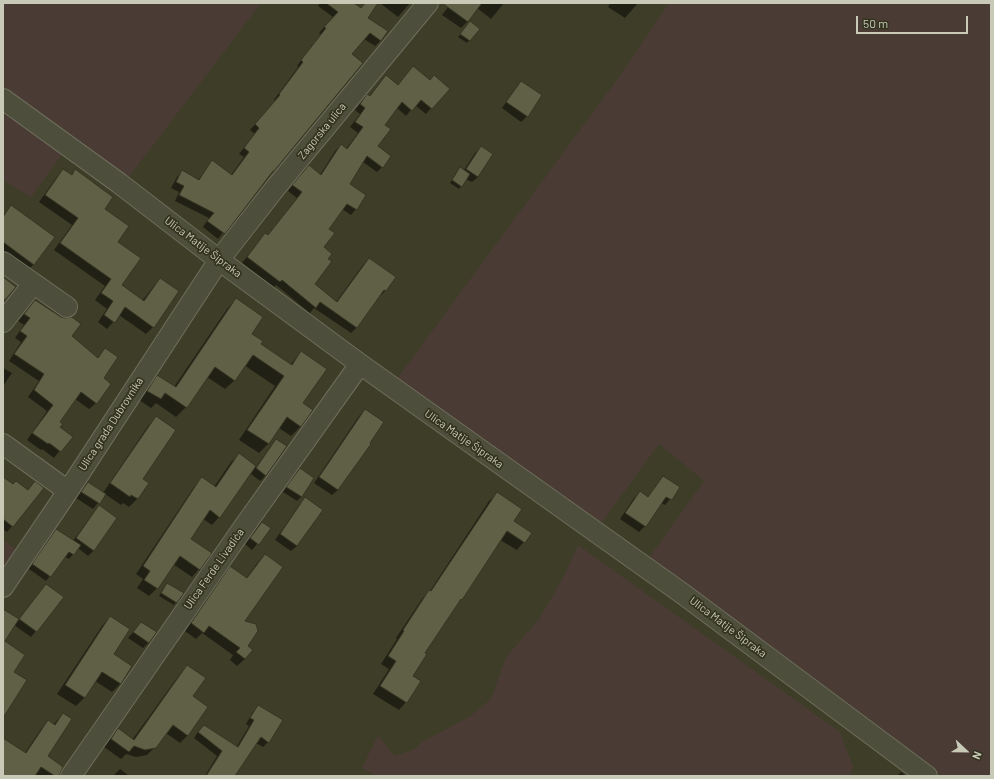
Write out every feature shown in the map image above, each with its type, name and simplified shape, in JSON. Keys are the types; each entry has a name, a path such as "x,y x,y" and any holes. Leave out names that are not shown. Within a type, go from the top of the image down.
{"street":[{"name":"Zagorska ulica","path":"219,260 276,187 428,3"},
{"name":"Ulica Matije Šipraka","path":"3,99 119,183 219,260 360,364 677,590 927,776"},
{"name":"Ulica grada Dubrovnika","path":"3,587 68,491 219,260"},
{"path":"3,262 68,307"},
{"path":"3,322 33,284"},
{"name":"Ulica Ferde Livadića","path":"71,776 243,528 360,364"},
{"path":"3,444 68,491"}],"shaded area":[{"path":"3,3 261,3 129,177 56,128 3,89"},
{"path":"669,3 991,3 991,776 942,776 646,562 704,481 659,444 599,526 397,379 621,74"},
{"path":"3,103 66,149 31,197 3,180"},
{"path":"3,540 16,549 3,571"},
{"path":"578,545 840,732 853,767 850,776 377,776 362,768 378,735 394,756 413,750 422,742 469,717 491,699 506,657 539,619 564,576"}],"building":[{"path":"326,3 354,3 361,8 365,3 378,3 368,18 388,31 381,41 370,33 352,54 363,63 273,171 225,234 207,221 214,213 179,195 184,186 176,182 182,170 199,180 212,160 232,175 249,152 244,148 259,128 255,124 280,95 279,94 303,62 301,60 326,28 324,27 338,12"},
{"path":"442,3 482,3 468,22"},
{"path":"470,21 480,29 470,41 460,34"},
{"path":"413,66 430,80 434,75 450,89 432,109 421,100 412,111 402,102 385,125 391,129 378,146 391,156 383,168 367,156 350,184 366,195 357,210 347,204 329,229 335,233 324,247 332,254 328,259 332,261 315,284 337,302 369,258 396,277 386,291 384,290 357,328 320,302 316,308 282,280 280,282 247,257 265,233 268,235 302,192 292,185 309,165 321,175 341,144 347,149 363,127 355,122 365,108 360,104 367,94 370,96 386,75 398,85"},
{"path":"521,81 542,95 528,117 506,102"},
{"path":"481,146 493,154 478,177 466,169"},
{"path":"460,167 470,174 462,187 452,180"},
{"path":"63,169 72,175 75,169 113,197 105,209 129,226 118,242 141,258 122,285 144,301 160,278 179,291 154,328 125,307 115,323 104,315 113,301 101,293 111,279 60,243 78,218 45,195"},
{"path":"11,205 55,237 34,265 3,242 3,217"},
{"path":"3,277 16,287 5,300 3,299"},
{"path":"236,298 263,317 252,334 263,341 261,344 292,365 301,351 327,369 303,403 313,410 301,427 287,417 269,444 247,430 284,376 253,355 235,381 215,367 187,408 165,393 161,399 147,391 157,375 176,387"},
{"path":"35,300 61,317 72,317 81,324 72,336 98,358 105,348 118,357 104,378 111,384 97,404 81,392 60,422 63,424 60,427 73,437 61,452 32,433 53,405 34,390 44,374 14,354 27,336 20,331 30,318 24,314"},
{"path":"365,409 384,422 370,443 371,444 338,490 319,477"},
{"path":"156,416 176,430 143,479 149,483 138,499 131,495 130,497 110,483"},
{"path":"276,439 287,446 266,476 256,468"},
{"path":"239,453 256,466 220,518 210,510 191,539 212,553 200,570 180,556 158,589 144,580 150,571 143,566 200,479 202,477 216,487"},
{"path":"300,468 314,478 302,497 286,487"},
{"path":"663,476 680,487 672,500 666,497 646,527 625,513 640,491 648,497"},
{"path":"3,477 13,484 16,481 28,490 35,481 44,488 13,527 3,519"},
{"path":"88,482 106,494 100,504 81,492"},
{"path":"497,492 522,509 514,521 532,533 525,543 507,531 425,653 427,654 413,676 421,681 407,703 380,686 396,661 388,656 429,590 431,591"},
{"path":"305,497 323,510 297,546 280,534"},
{"path":"99,505 117,518 94,551 76,538"},
{"path":"262,522 271,528 259,545 250,538"},
{"path":"56,529 81,545 74,555 69,552 51,577 32,564"},
{"path":"265,554 283,567 245,621 256,624 258,631 248,646 253,650 245,659 236,652 240,648 209,626 204,633 191,623 230,566 247,578"},
{"path":"167,583 184,593 177,603 161,593"},
{"path":"46,584 64,597 37,632 19,619"},
{"path":"3,609 19,619 5,641 25,655 14,672 27,680 3,718"},
{"path":"110,616 130,629 114,654 132,666 121,684 102,672 85,698 65,685"},
{"path":"141,622 157,632 149,643 133,632"},
{"path":"187,665 206,678 193,696 208,707 188,736 173,725 156,748 145,750 134,746 129,752 111,739 118,728 134,740"},
{"path":"258,705 283,720 269,743 261,737 235,776 206,776 222,751 198,732 204,725 238,747 254,720 250,718"},
{"path":"63,713 72,719 48,756 63,767 59,776 55,776 41,767 35,776 3,776 3,738 26,753 48,720 55,725"}]}
